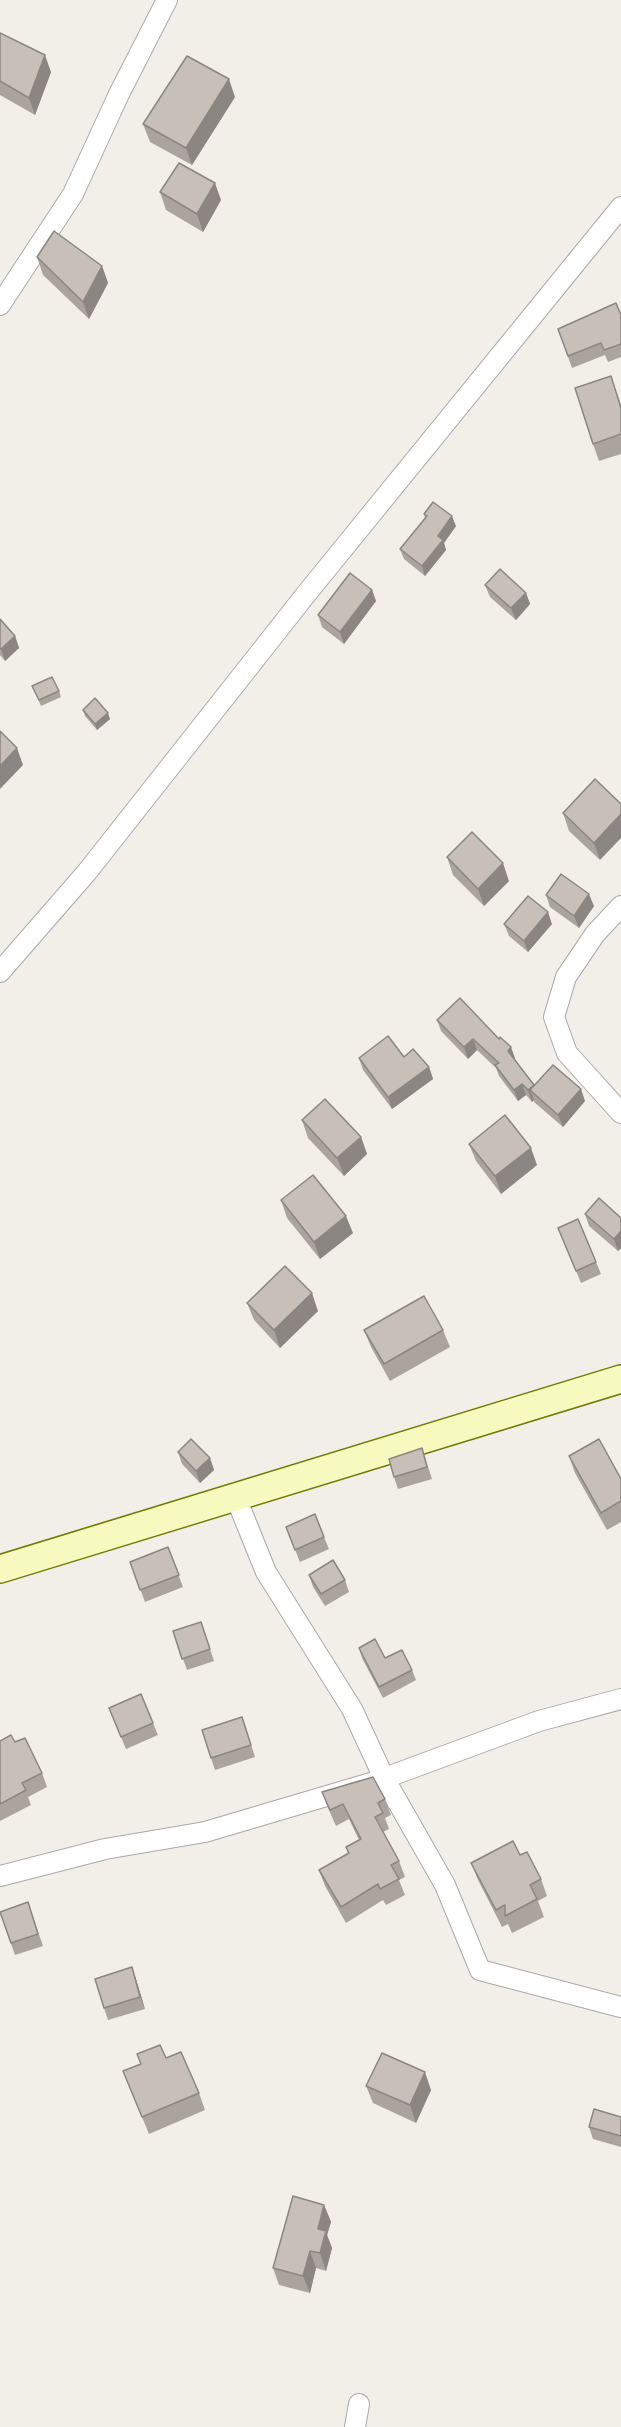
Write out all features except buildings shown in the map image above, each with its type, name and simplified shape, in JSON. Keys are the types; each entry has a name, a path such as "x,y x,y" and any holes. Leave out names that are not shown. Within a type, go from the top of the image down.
{"main road":[{"path":"0,1569 621,1379"}],"street":[{"path":"0,305 73,194 118,94 167,0"},
{"path":"0,972 87,872 307,593 621,207"},
{"path":"621,906 595,934 566,977 554,1017 567,1053 621,1113"},
{"path":"236,1498 266,1572 352,1709 384,1778 445,1885 480,1970 621,2007"},
{"path":"0,1876 105,1849 206,1832 384,1778 538,1721 621,1699"},
{"path":"355,2427 359,2404"}]}
